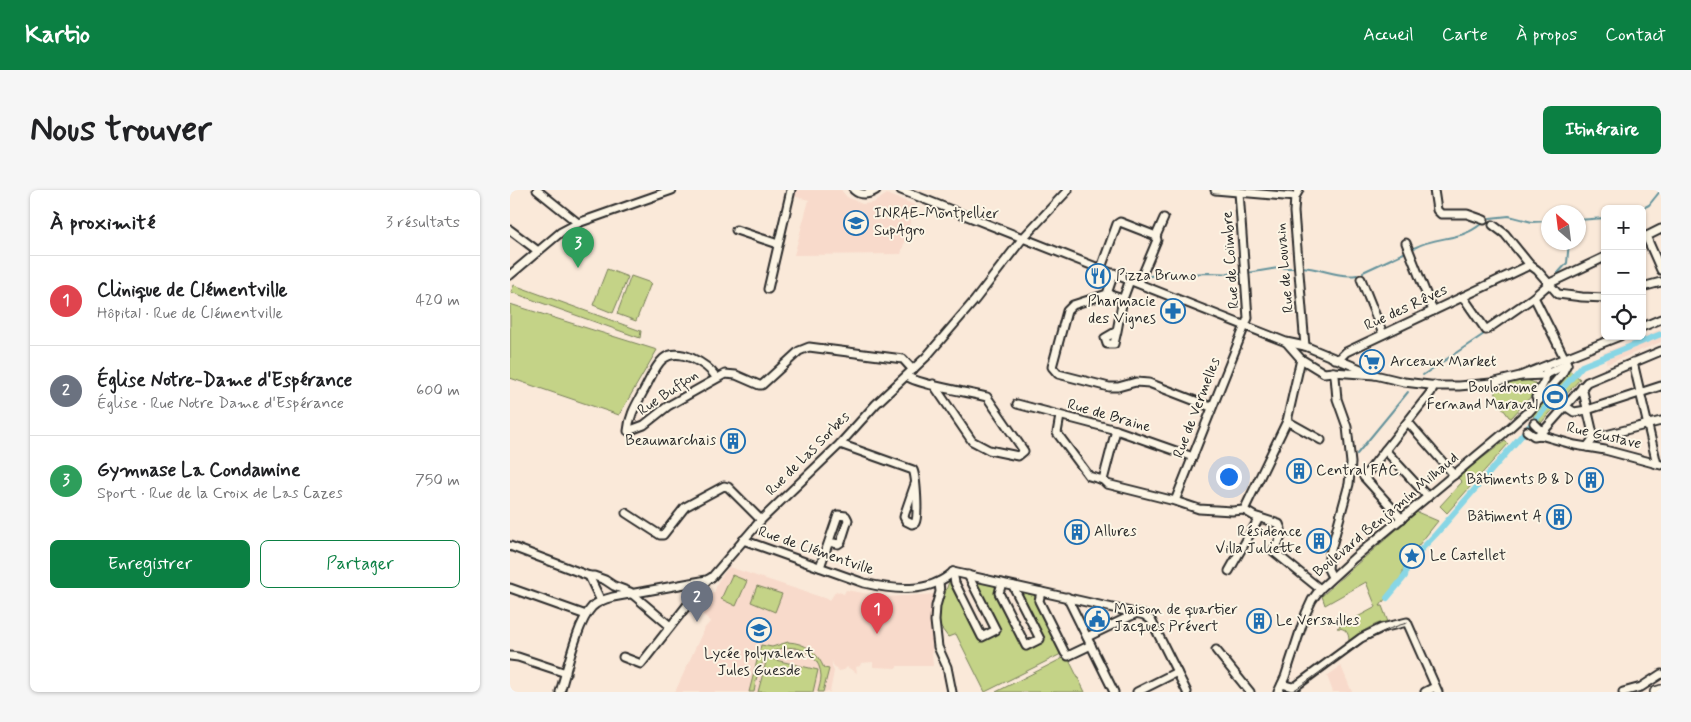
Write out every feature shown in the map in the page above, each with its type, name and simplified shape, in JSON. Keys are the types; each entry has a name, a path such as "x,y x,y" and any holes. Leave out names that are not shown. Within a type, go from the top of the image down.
{"main road":[{"path":"1655,692 1661,690"}],"street":[{"path":"536,190 578,224"},
{"path":"510,275 561,232 672,190"},
{"path":"768,289 791,190"},
{"path":"854,190 860,194 876,190"},
{"path":"901,190 1245,324 1286,342 1304,346 1375,375 1404,382 1434,385 1491,383 1566,361"},
{"name":"Rue de Las Sorbes","path":"623,656 640,664 707,580 761,520 840,444 876,404 926,357 976,300 1023,238 1068,190"},
{"path":"1215,190 1297,193"},
{"path":"1434,190 1437,210 1441,214 1466,214 1484,220"},
{"name":"Rue de Coïmbre","path":"1239,192 1249,311 1245,324"},
{"name":"Rue de Louvain","path":"1297,193 1294,205 1304,346"},
{"path":"1139,283 1164,218"},
{"path":"1100,268 1117,224 1120,222 1156,236"},
{"path":"1492,225 1505,234 1530,265 1550,283 1558,294 1601,298"},
{"path":"1646,236 1661,229"},
{"path":"510,230 538,251"},
{"path":"736,230 778,244"},
{"path":"1646,240 1659,261 1661,270"},
{"path":"1406,243 1434,311"},
{"name":"Rue des Rêves","path":"1334,359 1340,358 1346,352 1463,297 1486,330 1534,297 1550,283 1601,259"},
{"path":"1463,297 1530,265"},
{"path":"1107,294 1114,273"},
{"path":"1362,279 1383,334"},
{"path":"1117,331 1123,299 1130,280"},
{"path":"1646,286 1661,282"},
{"path":"1123,299 1107,294 1073,305 1067,311 1052,367 1058,374 1109,387 1118,388 1136,382 1150,383 1211,407"},
{"path":"1534,297 1566,361"},
{"path":"1646,325 1661,319"},
{"name":"Rue de Vermelles","path":"1175,501 1245,324"},
{"path":"1520,376 1545,375 1581,352 1610,340"},
{"path":"1286,342 1301,359 1321,371 1327,373 1375,375"},
{"name":"Rue Buffon","path":"716,377 708,368 693,359 676,354 667,357 659,364 630,415 628,431 644,425 668,406 716,377 731,374 757,385 762,385 799,351 809,347 903,359 913,370"},
{"path":"1540,435 1582,387 1592,379 1661,351"},
{"path":"1321,371 1319,361 1326,356"},
{"path":"1244,510 1287,420 1301,359"},
{"path":"1332,577 1328,569 1329,557 1350,477 1351,463 1345,421 1336,399 1335,376 1333,372 1336,366 1334,359"},
{"name":"Boulevard Benjamin Milhaud","path":"1278,692 1306,612 1320,589 1529,412 1562,374 1566,361"},
{"path":"1633,362 1648,425 1660,463"},
{"name":"Boulevard Benjamin Milhaud","path":"1525,414 1526,410 1540,393 1548,365"},
{"path":"907,376 911,380 932,384 987,397 1024,451 1018,456 989,450 972,441 932,384"},
{"path":"1364,477 1431,392 1434,385"},
{"path":"1565,406 1574,412 1586,410 1661,386"},
{"path":"1582,387 1594,438"},
{"name":"Rue de Braine","path":"1017,404 1116,430 1193,457"},
{"path":"1525,414 1540,429 1540,435"},
{"path":"1060,416 1057,433 1089,476 1103,480 1107,484 1199,509 1244,510 1259,518 1279,524 1283,535 1273,551 1320,589"},
{"path":"1287,420 1320,440"},
{"name":"Rue Gustave","path":"1517,421 1534,436 1540,435 1660,463"},
{"path":"1587,446 1594,438 1661,421"},
{"path":"1408,422 1454,475"},
{"path":"1103,480 1116,430"},
{"path":"840,444 912,469 916,475 918,518 912,524 906,521 904,515 916,484"},
{"path":"1385,450 1428,497"},
{"path":"1350,477 1364,477 1402,519"},
{"path":"626,513 660,535 664,534 685,507 724,486 728,487 761,520"},
{"path":"1229,571 1259,518"},
{"name":"Rue de Clémentville","path":"744,540 864,584 884,588 907,589 939,582 953,572"},
{"path":"820,567 829,542"},
{"path":"510,546 589,576 605,580 614,586 630,592 670,626"},
{"path":"968,575 996,630 982,637 955,583 953,572 968,575 1013,586 1067,597 1144,615 1151,620 1187,692"},
{"path":"589,576 601,601"},
{"path":"560,692 586,615 593,607 613,596 707,580"},
{"path":"939,582 940,592 936,606 935,621 938,648 947,667 952,692"},
{"path":"1002,583 999,593 1026,646 1040,639 1013,586"},
{"path":"613,596 616,592 614,586"},
{"path":"510,588 586,615"},
{"path":"1041,592 1039,601 1065,653 1068,656 1091,645"},
{"path":"1067,597 1114,692"},
{"path":"1087,637 1137,613"},
{"path":"1282,684 1292,687 1296,686 1361,638 1382,628 1407,622 1436,689 1426,692"},
{"path":"1216,650 1250,692"},
{"path":"510,656 566,673"},
{"path":"1137,692 1177,672"},
{"path":"1623,692 1641,687 1661,674"}],"shaded area":[{"name":"INRAE-Montpellier SupAgro","path":"794,190 841,190 847,197 862,204 873,203 887,194 915,205 901,254 794,255 809,200 793,196"},
{"path":"1661,329 1661,342 1607,364 1603,353 1634,340 1646,340 1646,335"},
{"name":"Lycée polyvalent Jules Guesde","path":"729,567 830,600 836,591 844,594 846,590 886,597 937,594 932,651 933,666 873,667 873,662 861,663 860,666 856,667 857,673 847,667 839,671 832,661 834,671 830,692 675,692 704,629 711,621 690,605 700,592 704,595 714,593 718,581"},
{"path":"1341,666 1352,692 1333,692 1327,676"}],"green space":[{"path":"607,269 628,277 613,313 593,305"},
{"path":"631,276 651,283 636,321 617,314"},
{"path":"514,285 641,331 640,338 511,292"},
{"path":"510,304 657,350 619,415 510,378"},
{"name":"Boulodrome Fernand Maraval","path":"1569,370 1580,379 1541,423 1531,414"},
{"path":"1527,380 1535,383 1538,387 1537,390 1511,418 1498,402 1494,386"},
{"path":"1505,441 1508,444 1447,513 1440,506 1462,482 1457,477"},
{"path":"1417,512 1438,521 1414,551 1404,566 1402,576 1380,606 1382,606 1388,622 1373,626 1349,641 1346,631 1337,628 1376,607 1366,582 1325,605 1322,596"},
{"path":"732,575 747,581 736,606 721,599"},
{"path":"950,579 980,637 999,631 975,580 995,585 995,594 1024,648 1043,638 1020,591 1036,593 1034,601 1061,654 985,692 956,634 948,637 939,625 941,604"},
{"path":"757,586 782,594 775,612 751,602"},
{"path":"788,642 800,644 810,649 818,657 824,668 829,669 823,692 818,692 821,676 819,666 814,658 797,648 788,648 778,649 770,654 759,669 754,692 749,692 761,645 772,647"},
{"path":"1067,656 1085,692 996,692"},
{"path":"767,658 818,670 813,692 758,692"}],"waterway":[{"path":"1646,206 1661,190"},
{"path":"1490,218 1509,216 1532,222 1541,221"},
{"path":"1586,219 1601,218"},
{"path":"1414,248 1432,241 1465,234 1481,224"},
{"path":"1558,273 1567,263 1568,250"},
{"path":"1363,272 1406,252"},
{"path":"1302,267 1336,274 1357,275"},
{"path":"1248,273 1278,268 1294,268"},
{"path":"1148,276 1209,273 1241,274"},
{"path":"1423,375 1484,334"},
{"path":"1387,598 1405,576 1407,564 1436,534 1582,366 1661,334"},
{"path":"1357,454 1408,392"}],"tram line":[{"path":"1291,692 1375,635 1407,623"}],"place":[{"name":"INRAE-Montpellier SupAgro","path":"856,223"},
{"name":"Gymnase La Condamine","path":"578,268"},
{"name":"Pizza Bruno","path":"1098,276"},
{"name":"Pharmacie des Vignes","path":"1173,311"},
{"name":"Arceaux Market","path":"1372,362"},
{"name":"Boulodrome Fernand Maraval","path":"1555,397"},
{"name":"Beaumarchais","path":"733,441"},
{"name":"Central FAC","path":"1299,471"},
{"name":"Bâtiments B & D","path":"1591,480"},
{"name":"Bâtiment A","path":"1559,517"},
{"name":"Allures","path":"1077,532"},
{"name":"Résidence Villa Juliette","path":"1319,541"},
{"name":"Le Castellet","path":"1412,556"},
{"name":"Maison de quartier Jacques Prévert","path":"1097,619"},
{"name":"Le Versailles","path":"1259,621"},
{"name":"Église Notre-Dame d'Espérance","path":"697,622"},
{"name":"Lycée polyvalent Jules Guesde","path":"759,630"},
{"name":"Clinique de Clémentville","path":"877,634"}]}
